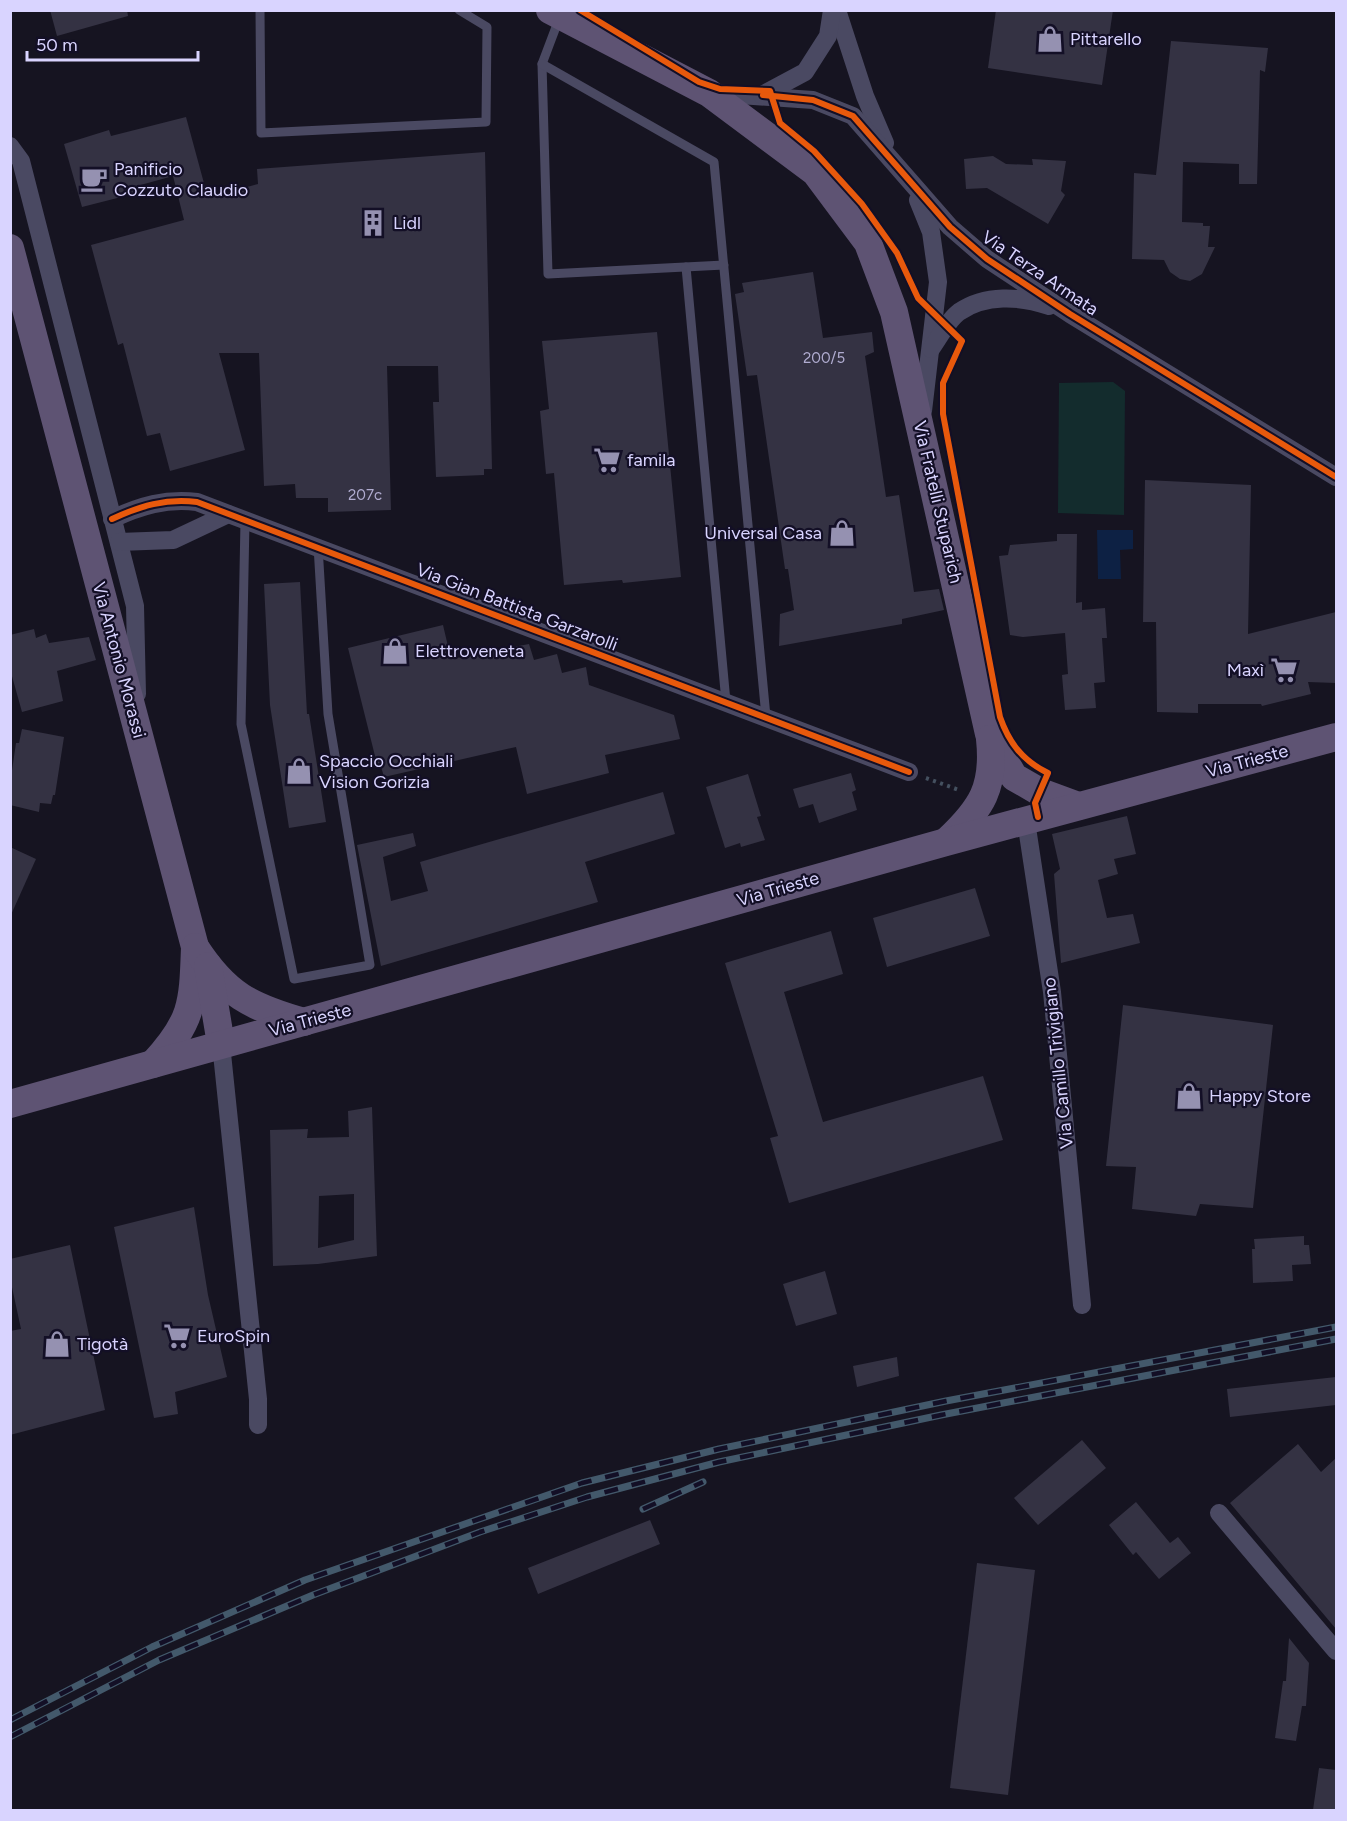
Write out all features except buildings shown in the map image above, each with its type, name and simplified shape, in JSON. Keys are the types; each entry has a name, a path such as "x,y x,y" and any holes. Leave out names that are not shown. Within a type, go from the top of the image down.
{"main road":[{"name":"Via Terza Armata","path":"555,14 709,93 815,172"},
{"name":"Via Fratelli Stuparich","path":"815,172 868,243 894,312 989,734 1014,777 1040,792 1078,806"},
{"name":"Via Antonio Morassi","path":"10,248 138,730 202,957 193,1001 176,1039 153,1064"},
{"path":"946,842 975,815 990,780 992,758 989,734"},
{"name":"Via Trieste","path":"10,1104 946,842 1336,737"},
{"path":"1014,777 1026,821"},
{"path":"202,957 233,992 261,1010 305,1022"},
{"path":"202,957 221,1044"}],"street":[{"path":"762,95 805,72 828,36 832,10"},
{"path":"837,10 865,96 891,156"},
{"name":"Via Terza Armata","path":"709,93 813,100 853,116 891,156 915,190 950,227 987,259 1070,314 1336,477"},
{"path":"10,146 21,161 135,606 138,730"},
{"path":"915,190 931,232 938,282 921,428"},
{"name":"Via Terza Armata","path":"930,352 959,312 995,297 1035,301 1070,314"},
{"name":"Via Gian Battista Garzarolli","path":"112,519 139,506 178,500 196,501 245,521 318,545 909,772"},
{"path":"119,542 173,540 228,514"},
{"name":"Via Camillo Trivigiano","path":"1026,821 1052,992 1082,1305"},
{"path":"221,1044 243,1241 258,1399 258,1425"},
{"path":"1219,1513 1336,1650"}],"lane":[{"path":"260,10 261,133 486,122 487,27 459,10"},
{"path":"555,14 542,64 548,274 724,265"},
{"path":"542,64 714,162 766,717"},
{"path":"686,267 726,702"},
{"path":"245,521 241,724 294,980 370,965 328,714 318,545"}],"path":[{"path":"909,772 982,798"}],"green space":[{"path":"1113,382 1125,391 1124,515 1058,513 1059,383"}],"water":[{"path":"1097,530 1133,530 1133,549 1120,550 1121,579 1098,579"}],"railway":[{"path":"10,1720 152,1647 305,1580 582,1483 719,1449 946,1401 1336,1327"},
{"path":"10,1737 159,1660 313,1595 480,1532 587,1497 719,1462 941,1415 1336,1339"},
{"path":"643,1509 703,1482"}],"cycle path":[{"path":"580,10 699,82 720,89 770,91 780,123 814,151 862,204 897,253 918,298 962,341 943,383 943,414 1000,717 1018,750 1031,763 1048,773 1035,803 1038,817"},
{"path":"763,95 813,100 853,116 950,227 987,259 1070,314 1336,477"},
{"path":"112,519 153,504 175,501 197,502 909,772"}],"place":[{"name":"Pittarello","path":"1050,39"},
{"name":"Panificio Cozzuto Claudio","path":"94,179"},
{"name":"Lidl","path":"373,223"},
{"name":"famila","path":"607,460"},
{"name":"Universal Casa","path":"842,533"},
{"name":"Elettroveneta","path":"395,651"},
{"name":"Maxì","path":"1284,670"},
{"name":"Spaccio Occhiali Vision Gorizia","path":"299,771"},
{"name":"Happy Store","path":"1189,1096"},
{"name":"EuroSpin","path":"177,1336"},
{"name":"Tigotà","path":"57,1344"}]}
